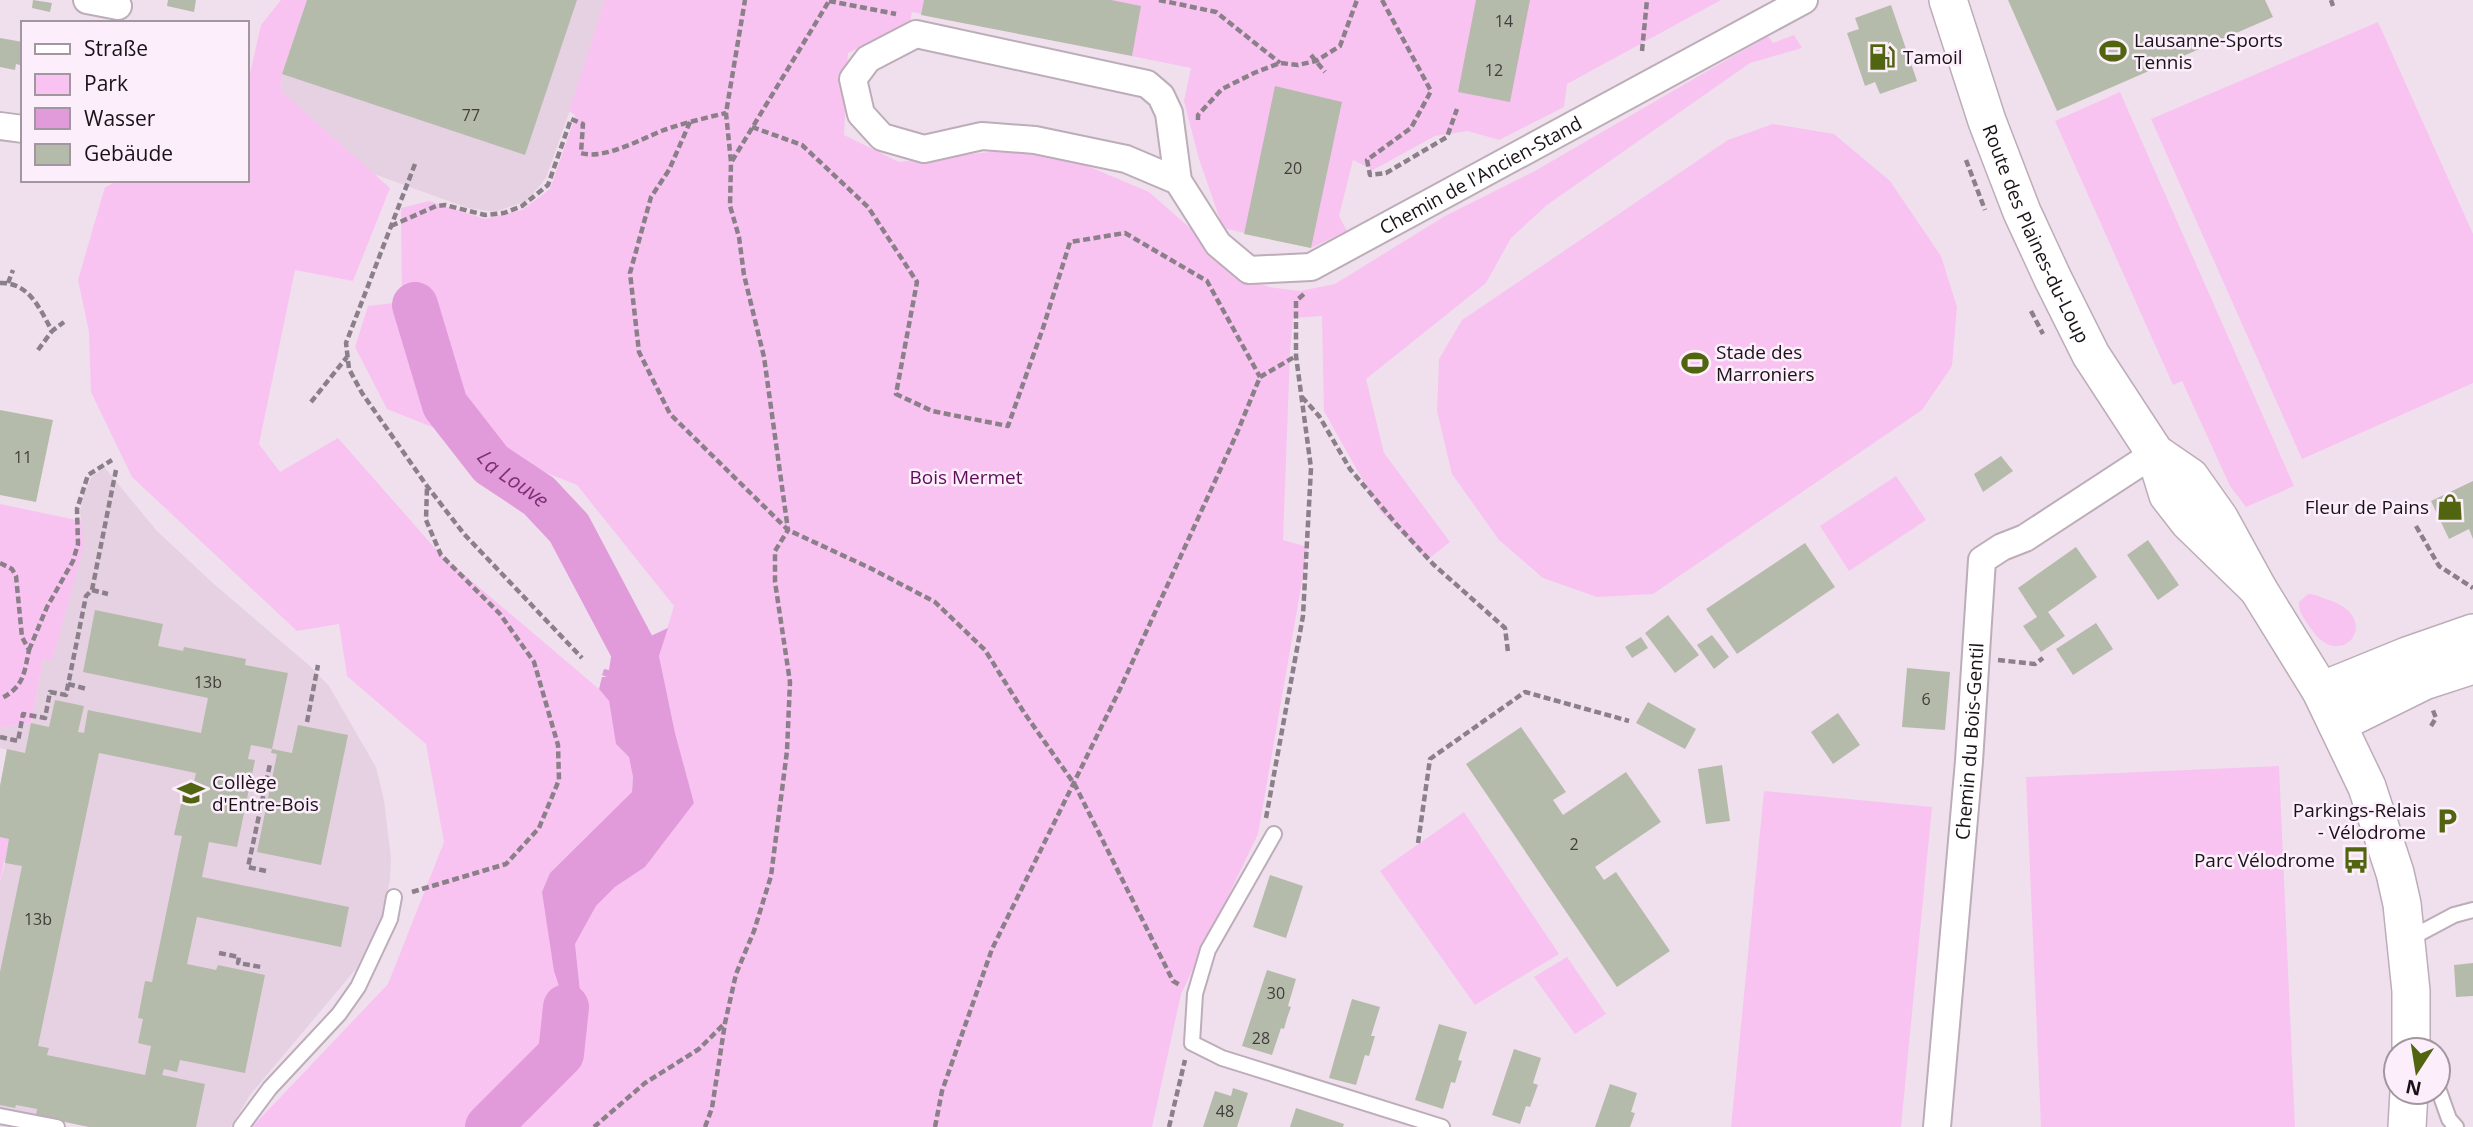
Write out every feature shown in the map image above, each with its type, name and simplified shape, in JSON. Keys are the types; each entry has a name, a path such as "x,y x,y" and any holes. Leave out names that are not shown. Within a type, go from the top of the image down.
{"main road":[{"name":"Route des Plaines-du-Loup","path":"1948,0 1987,121 2022,212 2091,355 2155,453 2163,484 2173,502 2196,529 2258,589 2321,691 2367,786 2402,904 2411,992 2411,1032"},
{"path":"2321,691 2473,633"},
{"path":"2337,724 2424,681 2473,665"},
{"path":"2407,1127 2408,1106"}],"street":[{"path":"87,0 118,10"},
{"name":"Chemin de l'Ancien-Stand","path":"916,34 1147,84 1161,96 1168,113 1178,181 1218,244 1249,270 1311,267 1804,0"},
{"path":"916,34 867,59 853,79 861,114 882,137 924,149 982,136 1035,140 1126,159 1178,181"},
{"path":"0,125 21,129"},
{"name":"Chemin du Bois-Gentil","path":"1937,1127 1969,761 1982,561 2002,547 2025,538 2155,453"}],"lane":[{"path":"1274,834 1208,950 1195,995 1192,1043 1222,1058 1442,1127"},
{"path":"241,1127 270,1088 339,1014 358,987 390,919 394,897"},
{"path":"2405,940 2454,915 2473,910"},
{"path":"2444,1106 2449,1119 2456,1127"},
{"path":"0,1116 57,1127"}],"path":[{"path":"705,1127 712,1108 725,1023 736,974 754,931 771,876 787,751 790,682 775,582 775,551 788,530 764,357 730,206 731,162 726,113 745,0"},
{"path":"731,162 829,0 912,18 916,34"},
{"path":"1159,0 1216,12 1280,63"},
{"path":"1174,154 1193,149 1198,116 1222,89 1280,63 1298,65 1315,61 1339,46 1357,0"},
{"path":"1382,0 1431,91 1411,128 1367,160 1370,175 1385,173 1447,136 1457,109"},
{"path":"1642,51 1647,0"},
{"path":"1311,55 1325,72"},
{"path":"390,226 445,205 485,215 504,213 522,206 548,185 571,119 583,124 581,153 591,156 690,122 726,113"},
{"path":"690,122 669,170 651,197 630,273 639,352 670,414 788,530 870,568 934,602 985,650 1074,785 1173,981 1195,995"},
{"path":"752,127 802,145 812,154 868,207 917,282 897,394 932,411 1008,426 1070,242 1125,233 1207,281 1260,377"},
{"path":"415,163 346,343 349,369 362,393 464,534 582,658"},
{"path":"8,283 12,270"},
{"path":"0,283 16,285 33,296 52,331"},
{"path":"1274,834 1264,815 1303,616 1311,468 1296,356 1296,301 1313,287"},
{"path":"38,350 52,331 64,322"},
{"path":"311,402 348,356"},
{"path":"934,1127 942,1091 992,949 1074,785 1237,433 1260,377 1296,356"},
{"path":"1301,396 1319,416 1350,469 1397,525 1434,565 1505,628 1508,652"},
{"path":"0,699 15,691 24,676 29,650 47,607 73,561 78,544 77,509 88,475 112,460"},
{"path":"0,737 18,741 23,714 45,718 50,692 66,695 86,596 92,590 116,470"},
{"path":"394,897 506,864 540,828 559,780 558,745 534,662 500,614 441,555 426,520 427,486"},
{"path":"2416,526 2439,566 2473,588"},
{"path":"0,563 12,569 16,576 22,637 29,650"},
{"path":"92,590 108,594"},
{"path":"1997,660 2035,664 2043,658"},
{"path":"307,722 318,665"},
{"path":"68,684 87,689"},
{"path":"1418,843 1430,758 1525,692 1629,721"},
{"path":"2431,726 2435,716"},
{"path":"266,871 248,867 270,764"},
{"path":"219,953 239,957 238,963 261,967"},
{"path":"594,1127 645,1083 699,1049 725,1023"},
{"path":"1169,1127 1187,1049 1192,1043"}],"shaded area":[{"path":"307,0 609,0 546,178 527,201 495,212 468,208 368,172 281,91 282,74"},
{"name":"Collège d'Entre-Bois","path":"105,468 157,531 215,585 310,666 329,686 376,767 384,800 391,858 390,880 381,920 356,969 250,1095 231,1127 89,1127 0,1108 0,882 5,863 0,837 0,786 7,750 0,748 0,727 31,723 43,659 52,660 83,546 80,511 84,493 92,476"}],"green space":[{"name":"Bois Mermet","path":"281,0 307,0 282,74 281,91 390,188 353,281 295,270 259,444 280,472 338,438 441,555 599,689 609,701 616,744 629,757 633,777 632,792 550,873 583,1018 575,944 596,906 615,887 645,867 694,803 675,734 659,656 674,606 577,485 387,409 355,347 368,306 402,302 401,208 429,201 485,219 522,210 550,189 574,120 575,115 569,111 605,0 1721,0 1567,84 1564,107 1499,140 1468,131 1435,136 1373,170 1353,160 1339,216 1347,231 1311,248 1223,228 1199,159 1184,101 1191,68 912,12 910,22 848,53 844,135 899,162 1009,150 1083,164 1149,192 1190,228 1228,272 1269,287 1300,291 1335,284 1445,216 1533,172 1768,36 1773,43 1794,35 1802,48 1750,63 1547,205 1511,238 1486,283 1366,379 1384,453 1450,542 1427,560 1380,511 1324,411 1322,316 1293,318 1283,540 1308,547 1258,834 1181,994 1152,1127 252,1127 388,984 444,842 426,744 347,676 339,624 297,631 132,477 91,392 89,332 78,280 105,187 116,182 248,182 248,83 261,25"},
{"path":"2378,22 2473,234 2473,383 2302,459 2151,119"},
{"path":"2120,92 2294,486 2246,507 2230,486 2182,381 2173,385 2055,121"},
{"name":"Stade des Marroniers","path":"1773,124 1834,134 1890,181 1941,256 1957,307 1952,366 1922,410 1653,594 1597,597 1543,578 1499,540 1452,474 1437,411 1439,359 1462,320 1728,140"},
{"path":"1896,476 1926,520 1849,571 1820,526"},
{"path":"0,504 81,521 84,546 52,661 43,659 31,723 0,727"},
{"path":"2308,594 2329,600 2346,609 2354,619 2356,629 2352,638 2345,644 2335,646 2323,642 2300,610 2299,602"},
{"path":"2279,766 2295,1127 2041,1127 2026,777"},
{"path":"1764,791 1932,807 1901,1127 1731,1127"},
{"path":"1464,812 1559,954 1475,1005 1380,871"},
{"path":"0,837 9,839 0,881"},
{"path":"1567,957 1606,1014 1575,1034 1534,977"}],"water":[{"path":"668,628 659,656 675,733 694,803 645,867 615,887 596,906 575,944 583,1019 566,1007 554,971 542,892 550,873 632,792 633,777 629,757 616,744 609,701 599,689 602,677 607,677 602,675 604,669 609,670 611,657"}],"building":[{"path":"33,0 52,3 50,12 32,8"},
{"path":"168,0 196,0 194,12 167,6"},
{"path":"307,0 577,0 525,155 282,74"},
{"path":"924,0 1111,0 1141,6 1132,56 921,15"},
{"path":"1476,0 1530,0 1510,102 1458,92"},
{"name":"Lausanne-Sports Tennis","path":"2008,0 2265,0 2273,17 2057,111"},
{"name":"Tamoil","path":"1891,5 1917,81 1880,94 1875,82 1865,86 1847,33 1859,29 1855,18"},
{"path":"0,38 21,42 21,65 16,64 15,70 0,67"},
{"path":"1275,86 1342,102 1311,248 1244,234"},
{"path":"0,410 53,420 36,502 0,495"},
{"path":"2001,456 2013,471 1983,492 1974,474"},
{"path":"2473,481 2473,539 2469,529 2449,539 2431,501"},
{"path":"2148,540 2179,585 2158,600 2127,555"},
{"path":"1805,543 1835,587 1737,654 1706,609"},
{"path":"2076,547 2097,577 2048,612 2065,636 2041,652 2023,626 2037,617 2018,588"},
{"path":"95,610 163,624 158,646 183,651 184,647 246,659 245,665 288,673 272,749 251,745 248,759 255,760 237,847 209,842 202,877 349,907 341,947 197,917 187,964 216,970 218,965 265,975 245,1073 180,1060 177,1072 164,1069 162,1075 205,1084 196,1127 89,1127 36,1116 37,1109 0,1105 0,972 22,866 5,863 9,839 0,837 0,786 7,749 25,753 31,723 49,727 55,700 84,706 78,732 84,733 88,710 201,733 208,698 83,672","holes":["99,753 196,773 191,796 183,795 174,835 182,836 152,982 145,981 138,1018 143,1019 138,1043 151,1046 145,1075 47,1055 49,1048 38,1046"]},
{"path":"1668,615 1699,655 1675,673 1645,633"},
{"path":"2096,623 2113,649 2073,675 2056,649"},
{"path":"1712,635 1729,657 1714,669 1697,645"},
{"path":"1641,637 1648,648 1632,658 1625,647"},
{"path":"1907,668 1950,672 1945,730 1902,727"},
{"path":"1648,702 1696,729 1685,749 1636,723"},
{"path":"1838,713 1860,745 1833,764 1811,732"},
{"path":"298,725 348,735 321,865 257,852 277,754 271,753 272,749 292,753"},
{"path":"1521,727 1566,792 1553,800 1563,815 1626,772 1661,822 1595,867 1604,880 1616,872 1670,951 1617,987 1466,764"},
{"path":"1722,765 1730,821 1706,824 1698,769"},
{"path":"1270,875 1303,886 1286,938 1253,927"},
{"path":"2473,963 2473,996 2456,997 2454,965"},
{"path":"1267,970 1296,979 1288,1006 1291,1007 1272,1055 1242,1046"},
{"path":"1352,999 1380,1007 1371,1036 1375,1036 1369,1056 1365,1055 1356,1085 1329,1078"},
{"path":"1439,1024 1467,1032 1458,1060 1462,1061 1455,1083 1451,1082 1443,1109 1415,1100"},
{"path":"1514,1049 1541,1058 1533,1083 1538,1085 1520,1124 1492,1115"},
{"path":"1610,1084 1637,1093 1630,1127 1595,1127"},
{"path":"1233,1088 1248,1093 1237,1127 1203,1127 1215,1091 1231,1096"},
{"path":"1296,1108 1344,1124 1343,1127 1290,1127"}],"waterway":[{"name":"La Louve","path":"415,305 445,405 491,464 539,496 569,528 631,645"},
{"name":"La Louve","path":"488,1127 561,1054 566,1007"}],"place":[{"name":"Lausanne-Sports Tennis","path":"2113,51"},
{"name":"Tamoil","path":"1882,57"},
{"name":"Stade des Marroniers","path":"1695,363"},
{"name":"Fleur de Pains","path":"2450,507"},
{"name":"Collège d'Entre-Bois","path":"191,793"},
{"name":"Parkings-Relais - Vélodrome","path":"2447,821"},
{"name":"Parc Vélodrome","path":"2356,860"}]}
